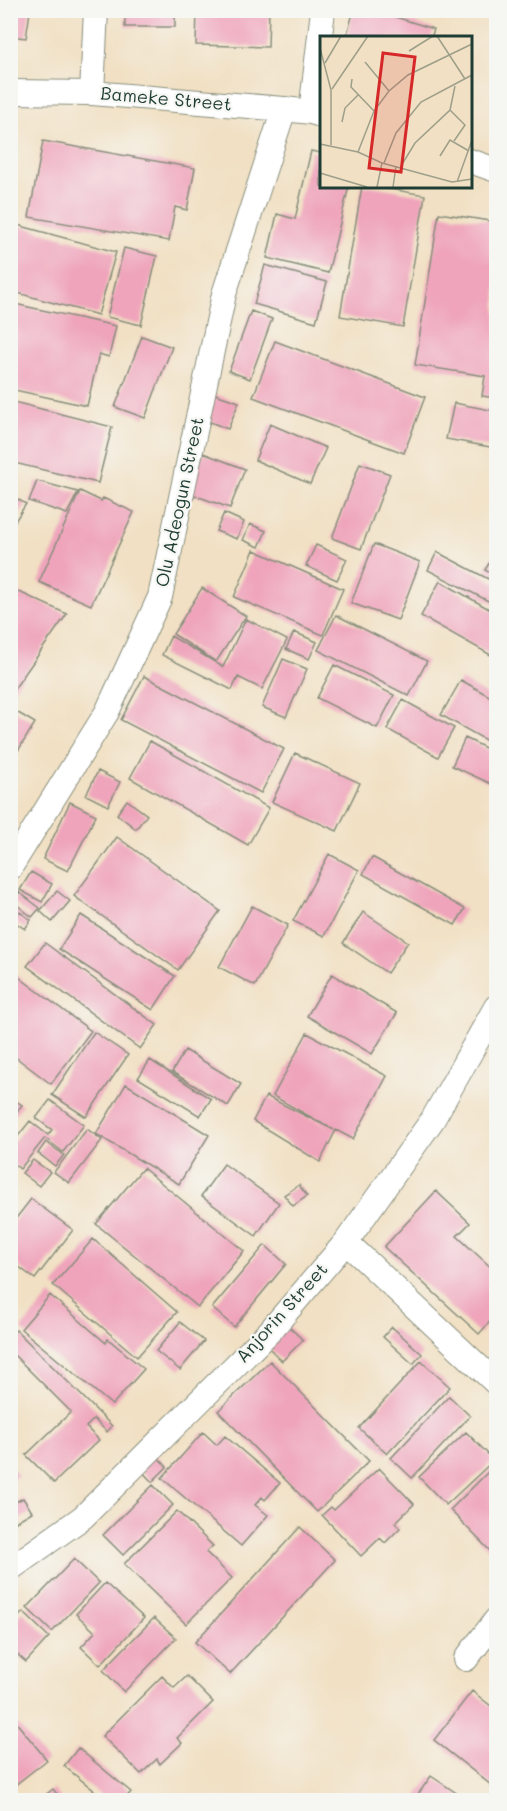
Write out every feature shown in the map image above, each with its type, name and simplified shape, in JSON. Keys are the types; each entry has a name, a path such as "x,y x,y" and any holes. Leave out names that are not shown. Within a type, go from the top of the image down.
{"street":[{"path":"92,93 96,10"},
{"path":"321,36 323,10"},
{"path":"316,114 320,55"},
{"name":"Bameke Street","path":"12,96 92,93 284,109 316,114"},
{"name":"Olu Adeogun Street","path":"10,868 107,712 160,597 224,294 284,109"},
{"path":"471,161 496,170"},
{"name":"Anjorin Street","path":"10,1569 83,1517 270,1331 346,1242 433,1119 496,1007"},
{"path":"346,1242 496,1383"},
{"path":"466,1659 496,1620"}],"building":[{"path":"10,10 30,12 26,38 10,36"},
{"path":"125,10 175,10 175,27 125,27"},
{"path":"197,10 269,10 268,47 196,45"},
{"path":"354,10 373,10 434,29 432,36 353,36 347,34"},
{"path":"43,141 195,168 187,210 175,207 169,241 29,217"},
{"path":"311,151 320,153 320,188 349,188 328,273 267,258 277,214 295,219"},
{"path":"362,188 384,188 425,195 403,327 340,316"},
{"path":"439,213 496,222 496,398 482,396 485,376 415,365"},
{"path":"10,223 116,252 98,315 10,291"},
{"path":"124,248 157,256 141,325 107,317"},
{"path":"265,265 327,282 316,322 254,304"},
{"path":"10,303 116,326 109,357 99,354 87,406 10,389"},
{"path":"251,311 272,319 250,379 229,371"},
{"path":"142,336 172,347 145,418 115,407"},
{"path":"275,341 425,397 404,453 253,397"},
{"path":"209,392 239,402 228,429 200,418"},
{"path":"10,401 112,427 98,483 10,462"},
{"path":"454,403 496,411 496,448 446,439"},
{"path":"270,424 326,448 310,484 255,460"},
{"path":"203,453 245,469 230,508 188,493"},
{"path":"360,463 390,474 361,549 332,538"},
{"path":"37,481 78,492 67,514 29,501"},
{"path":"80,491 101,501 103,498 134,512 91,605 39,582"},
{"path":"10,495 26,504 10,529"},
{"path":"224,513 244,522 237,539 216,531"},
{"path":"250,524 266,531 259,547 243,540"},
{"path":"374,544 420,562 398,620 351,603"},
{"path":"316,545 347,559 337,580 306,566"},
{"path":"254,550 343,589 323,635 234,597"},
{"path":"437,552 496,583 496,605 428,570"},
{"path":"494,555 496,557 495,576 485,570"},
{"path":"440,581 496,613 496,658 421,616"},
{"path":"202,588 246,616 216,662 173,634"},
{"path":"17,591 67,614 12,692 10,691 10,601"},
{"path":"336,615 427,661 409,696 318,650"},
{"path":"246,619 287,640 262,689 238,677 232,690 162,655 171,636 223,667"},
{"path":"294,632 317,642 309,659 286,649"},
{"path":"283,659 307,669 286,717 262,707"},
{"path":"334,665 394,695 377,728 317,698"},
{"path":"144,676 284,749 261,793 121,720"},
{"path":"461,680 496,700 496,746 441,715"},
{"path":"403,700 454,728 438,757 387,729"},
{"path":"10,708 35,723 13,759 10,757"},
{"path":"465,738 496,753 496,786 452,766"},
{"path":"150,741 269,808 248,845 130,778"},
{"path":"295,753 360,783 337,831 272,802"},
{"path":"98,771 120,782 108,806 86,795"},
{"path":"127,800 147,815 136,829 117,814"},
{"path":"70,802 96,815 68,871 43,859"},
{"path":"117,837 220,911 178,970 74,896"},
{"path":"329,854 359,870 324,936 293,921"},
{"path":"372,857 465,909 455,925 363,874"},
{"path":"31,872 52,884 42,902 20,890"},
{"path":"57,891 70,901 52,922 40,911"},
{"path":"19,892 40,908 32,917 12,901"},
{"path":"10,905 31,920 25,929 10,919"},
{"path":"252,906 288,925 255,986 219,967"},
{"path":"363,912 408,942 387,973 343,943"},
{"path":"81,915 175,976 153,1010 59,949"},
{"path":"45,943 157,1025 140,1049 27,966"},
{"path":"12,972 91,1031 51,1084 10,1053 10,974"},
{"path":"332,974 397,1013 372,1054 307,1016"},
{"path":"94,1032 128,1055 86,1117 52,1095"},
{"path":"307,1033 387,1076 353,1139 336,1130 320,1162 253,1121 266,1096 334,1130 273,1096"},
{"path":"185,1050 241,1084 228,1106 172,1072"},
{"path":"150,1060 211,1099 200,1116 138,1078"},
{"path":"126,1084 209,1135 179,1184 96,1134"},
{"path":"10,1097 22,1105 10,1121"},
{"path":"50,1100 84,1125 63,1152 45,1138 20,1169 10,1161 10,1146 30,1121 48,1135 52,1130 36,1118"},
{"path":"87,1129 102,1140 69,1183 54,1172"},
{"path":"46,1142 64,1155 55,1166 38,1153"},
{"path":"33,1160 50,1172 39,1186 22,1173"},
{"path":"224,1164 279,1203 256,1236 201,1196"},
{"path":"143,1168 244,1251 198,1307 96,1224"},
{"path":"299,1185 307,1196 293,1206 284,1195"},
{"path":"436,1191 470,1223 457,1236 496,1272 496,1315 479,1334 384,1247"},
{"path":"31,1199 73,1230 35,1279 10,1260 10,1226"},
{"path":"93,1239 177,1312 137,1357 53,1285"},
{"path":"265,1245 286,1264 234,1327 212,1308"},
{"path":"50,1295 106,1343 108,1339 144,1369 112,1405 21,1329"},
{"path":"180,1322 204,1341 180,1370 156,1351"},
{"path":"285,1323 303,1340 282,1361 265,1344"},
{"path":"392,1327 422,1354 413,1364 383,1337"},
{"path":"16,1330 112,1426 107,1432 94,1419 86,1427 99,1440 54,1483 26,1455 71,1412 15,1356 10,1360 10,1335"},
{"path":"270,1361 369,1461 317,1512 218,1411"},
{"path":"421,1361 450,1387 387,1454 359,1428"},
{"path":"449,1396 470,1416 412,1478 391,1458"},
{"path":"203,1432 217,1445 225,1436 280,1483 265,1500 262,1497 255,1505 268,1515 241,1546 162,1478"},
{"path":"466,1432 494,1460 446,1505 419,1477"},
{"path":"152,1451 167,1467 152,1482 137,1466"},
{"path":"496,1464 496,1553 494,1555 450,1510"},
{"path":"10,1466 18,1475 10,1482"},
{"path":"379,1468 414,1504 395,1523 400,1528 385,1543 380,1538 361,1556 322,1515 331,1507 334,1510"},
{"path":"153,1485 173,1505 123,1555 103,1535"},
{"path":"23,1498 32,1512 10,1525 10,1505"},
{"path":"177,1511 213,1546 206,1552 232,1578 186,1624 124,1564"},
{"path":"300,1527 335,1560 230,1674 195,1642"},
{"path":"74,1559 99,1583 52,1632 27,1608"},
{"path":"105,1583 144,1618 100,1665 81,1647 95,1632 76,1614"},
{"path":"23,1612 49,1637 26,1662 10,1648 10,1625"},
{"path":"154,1618 176,1638 124,1692 103,1670"},
{"path":"162,1676 174,1688 187,1676 213,1702 177,1738 182,1743 160,1764 157,1759 141,1774 102,1736"},
{"path":"472,1691 496,1710 496,1789 434,1740"},
{"path":"10,1715 47,1760 10,1789"},
{"path":"78,1748 131,1792 124,1800 106,1800 64,1766"},
{"path":"431,1776 467,1800 414,1800"},
{"path":"53,1789 62,1800 39,1800"}]}
